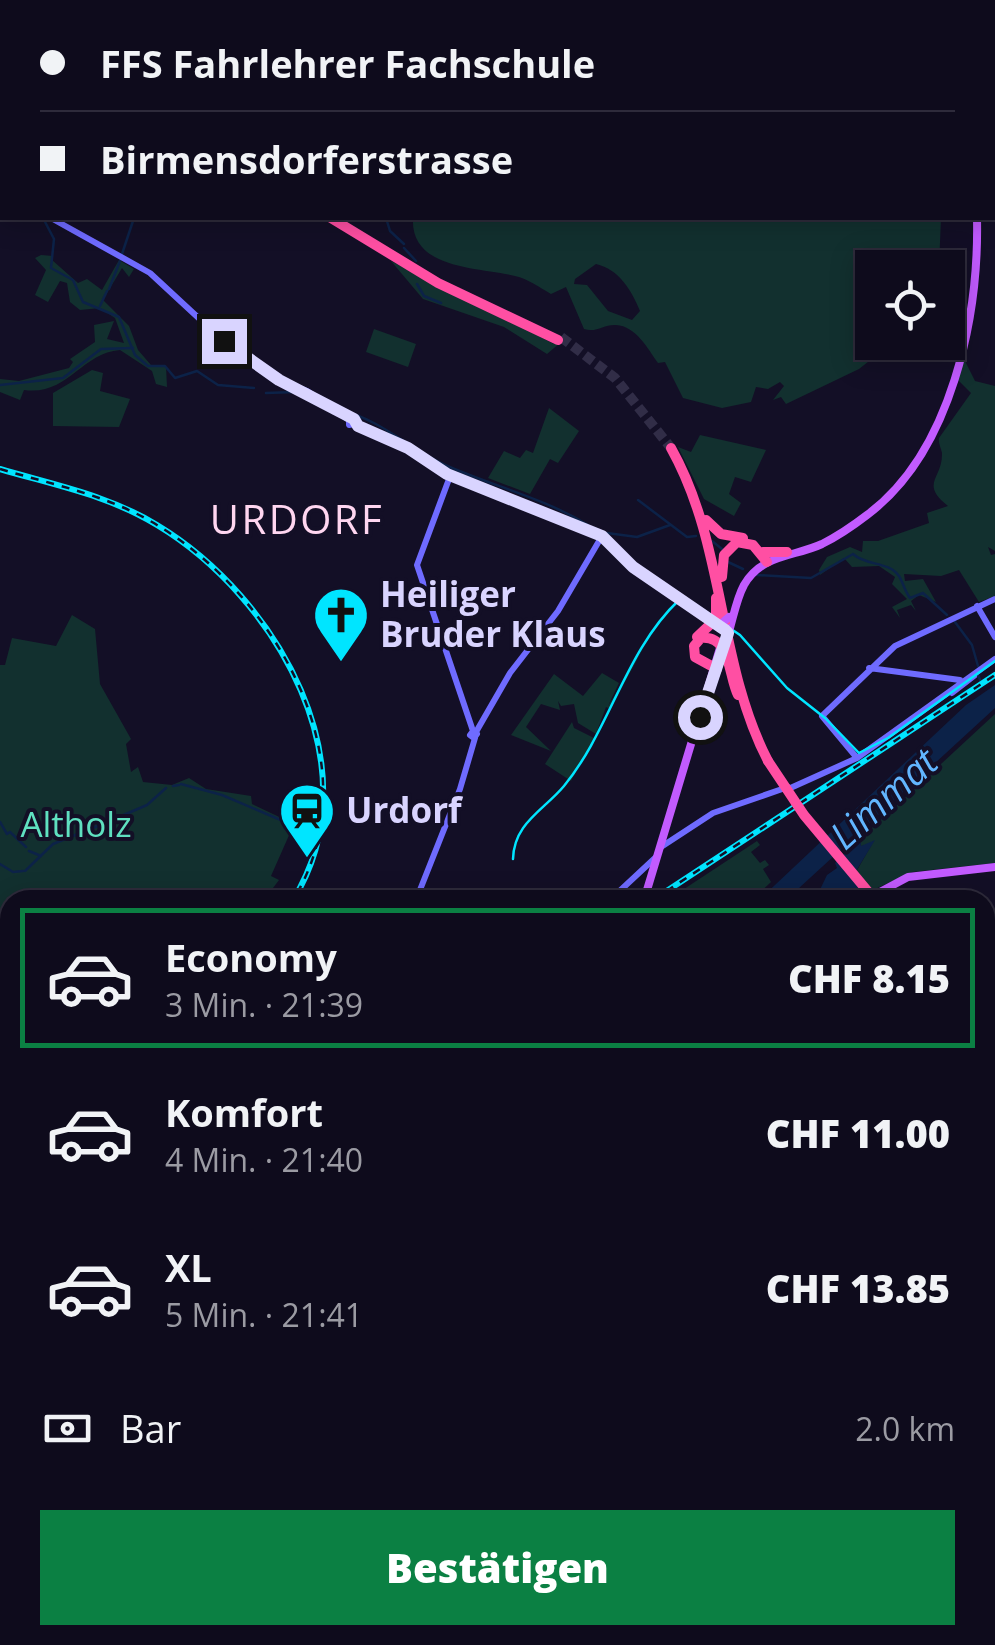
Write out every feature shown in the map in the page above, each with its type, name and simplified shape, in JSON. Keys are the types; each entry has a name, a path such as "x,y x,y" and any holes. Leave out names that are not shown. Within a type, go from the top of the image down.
{"highway":[{"path":"334,220 438,283 560,338 440,280 343,220"},
{"path":"737,694 711,568 692,500 669,449 715,531 752,541 763,557"},
{"path":"693,493 745,702 767,762"},
{"path":"724,624 724,555 737,542 763,557 787,552"},
{"path":"711,568 716,616 690,648 694,660 714,663"},
{"path":"714,663 693,651 696,642 708,637 726,653 737,694 788,801 862,890"}],"main road":[{"path":"55,220 140,268 218,336 279,380 308,392 352,422 408,448 450,476 602,536 633,567 724,624"},
{"path":"646,890 663,845 724,624 744,584 763,557 826,542 871,512 902,480 932,434 970,332 976,220"},
{"path":"450,476 420,547 418,568 474,735"},
{"path":"420,890 470,756 474,735 510,673 558,611 602,536"},
{"path":"787,552 800,550"},
{"path":"857,758 822,716 869,668 904,640 995,600"},
{"path":"977,606 995,636"},
{"path":"663,845 713,813 808,782 857,758 905,730 958,682 995,661"},
{"path":"869,668 958,682"},
{"path":"887,890 908,877 995,867"},
{"path":"623,890 651,870"}],"green space":[{"path":"413,220 941,220 940,250 855,250 855,360 870,360 786,404 781,397 773,400 784,386 780,382 768,389 756,387 751,402 722,408 683,398 665,362 658,363 630,329 616,325 584,329 566,287 551,294 520,277 434,257 415,235","holes":["596,264 624,282 640,311 632,320 608,311 587,285 574,284 575,279"]},
{"path":"53,256 52,260 78,283 87,279 102,290 119,260 134,269 129,277 122,268 103,300 129,326 138,350 151,365 166,366 167,387 156,384 152,371 120,350 95,358 52,387 24,390 20,400 0,392 0,379 19,381 69,368 73,362 70,359 95,342 94,325 114,321 107,339 124,343 115,318 100,308 80,310 70,302 67,283 60,281 48,302 35,295 46,270 35,258"},
{"path":"391,261 554,344 564,334 567,337 547,354 504,327 423,299"},
{"path":"374,329 416,344 408,367 366,352"},
{"path":"964,360 975,381 995,386 995,551 988,547 991,555 995,554 995,596 979,602 959,570 941,576 904,574 905,581 923,579 936,602 919,595 911,601 916,611 911,605 897,610 900,618 892,607 907,599 892,584 895,577 879,566 852,567 844,558 820,575 819,570 827,557 850,547 862,552 863,541 878,541 929,523 927,513 948,506 934,486 942,453 939,438 971,393 955,377"},
{"path":"92,370 103,373 100,391 130,399 119,427 53,426 53,393"},
{"path":"549,408 579,431 558,463 550,459 530,494 488,478 504,451 520,458 526,450 533,453"},
{"path":"700,435 766,450 751,482 735,477 729,494 741,503 734,516 704,499 678,447 691,452"},
{"name":"Altholz","path":"72,615 95,629 100,684 131,739 126,744 131,772 138,767 143,782 172,785 189,778 206,789 251,796 252,804 294,824 271,876 279,880 272,890 0,890 0,665 5,665 12,638 56,646"},
{"path":"644,647 610,709 606,707 596,734 578,723 574,704 561,706 558,701 560,710 541,704 526,727 551,751 511,735 554,674 583,696 602,673 619,683 608,706"},
{"path":"995,714 995,863 912,872 873,890 856,872 872,844 861,846 860,839"},
{"path":"572,722 574,728 594,738 571,781 545,764"},
{"path":"757,841 760,845 751,852 760,863 765,860 769,865 763,869 771,882 763,890 683,890"}],"water":[{"name":"Limmat","path":"995,685 995,708 797,890 770,890 966,705"},
{"path":"860,839 861,846 875,840 856,871 868,886 864,890 820,890 827,875 837,868 835,863"}],"waterway":[{"path":"44,220 54,239 51,268 73,280 83,302 119,317 135,355 148,366 165,366 175,378 197,371 218,385 254,388"},
{"path":"122,254 133,220"},
{"path":"387,220 390,231 404,244"},
{"path":"404,248 416,261"},
{"path":"109,289 120,261"},
{"path":"417,284 424,296 441,303"},
{"path":"100,306 107,291"},
{"path":"0,385 63,378 101,349 133,348"},
{"path":"266,393 295,392"},
{"path":"342,411 369,421 432,459 554,507 588,525"},
{"path":"638,500 687,537 696,536"},
{"path":"607,533 637,537 670,525"},
{"path":"712,541 722,549"},
{"path":"757,575 811,578 853,554 894,571 910,598 923,593 947,615"},
{"path":"728,562 743,569"},
{"path":"955,622 972,645 978,666"},
{"path":"978,675 981,682"},
{"path":"181,784 222,795 297,827"},
{"path":"173,786 179,785"},
{"path":"93,828 147,805 166,788"},
{"path":"0,822 7,834 10,832 26,847"},
{"path":"25,871 53,844 90,829"},
{"path":"29,851 41,856"},
{"path":"0,864 13,872 23,871"},
{"path":"995,1506 995,1516"}],"tunnel":[{"path":"561,337 615,378 671,448"}],"tram line":[{"path":"513,859 518,836 580,764 631,666 660,620 679,600 691,602 740,635 787,688 825,718 859,753 888,738 995,661"}],"railway":[{"path":"0,469 100,498 157,525 201,556 240,595 274,640 301,690 318,742 323,796 316,849 298,890"},
{"path":"668,890 995,675"}],"place":[{"name":"Heiliger Bruder Klaus","path":"341,664"},
{"name":"Urdorf","path":"307,860"}],"district":[{"name":"URDORF","path":"297,520"}],"route":[{"path":"224,341 279,380 308,392 332,410 354,419 354,424 419,453 447,474 452,472 604,537 633,567 725,630 728,633 700,717"}]}
